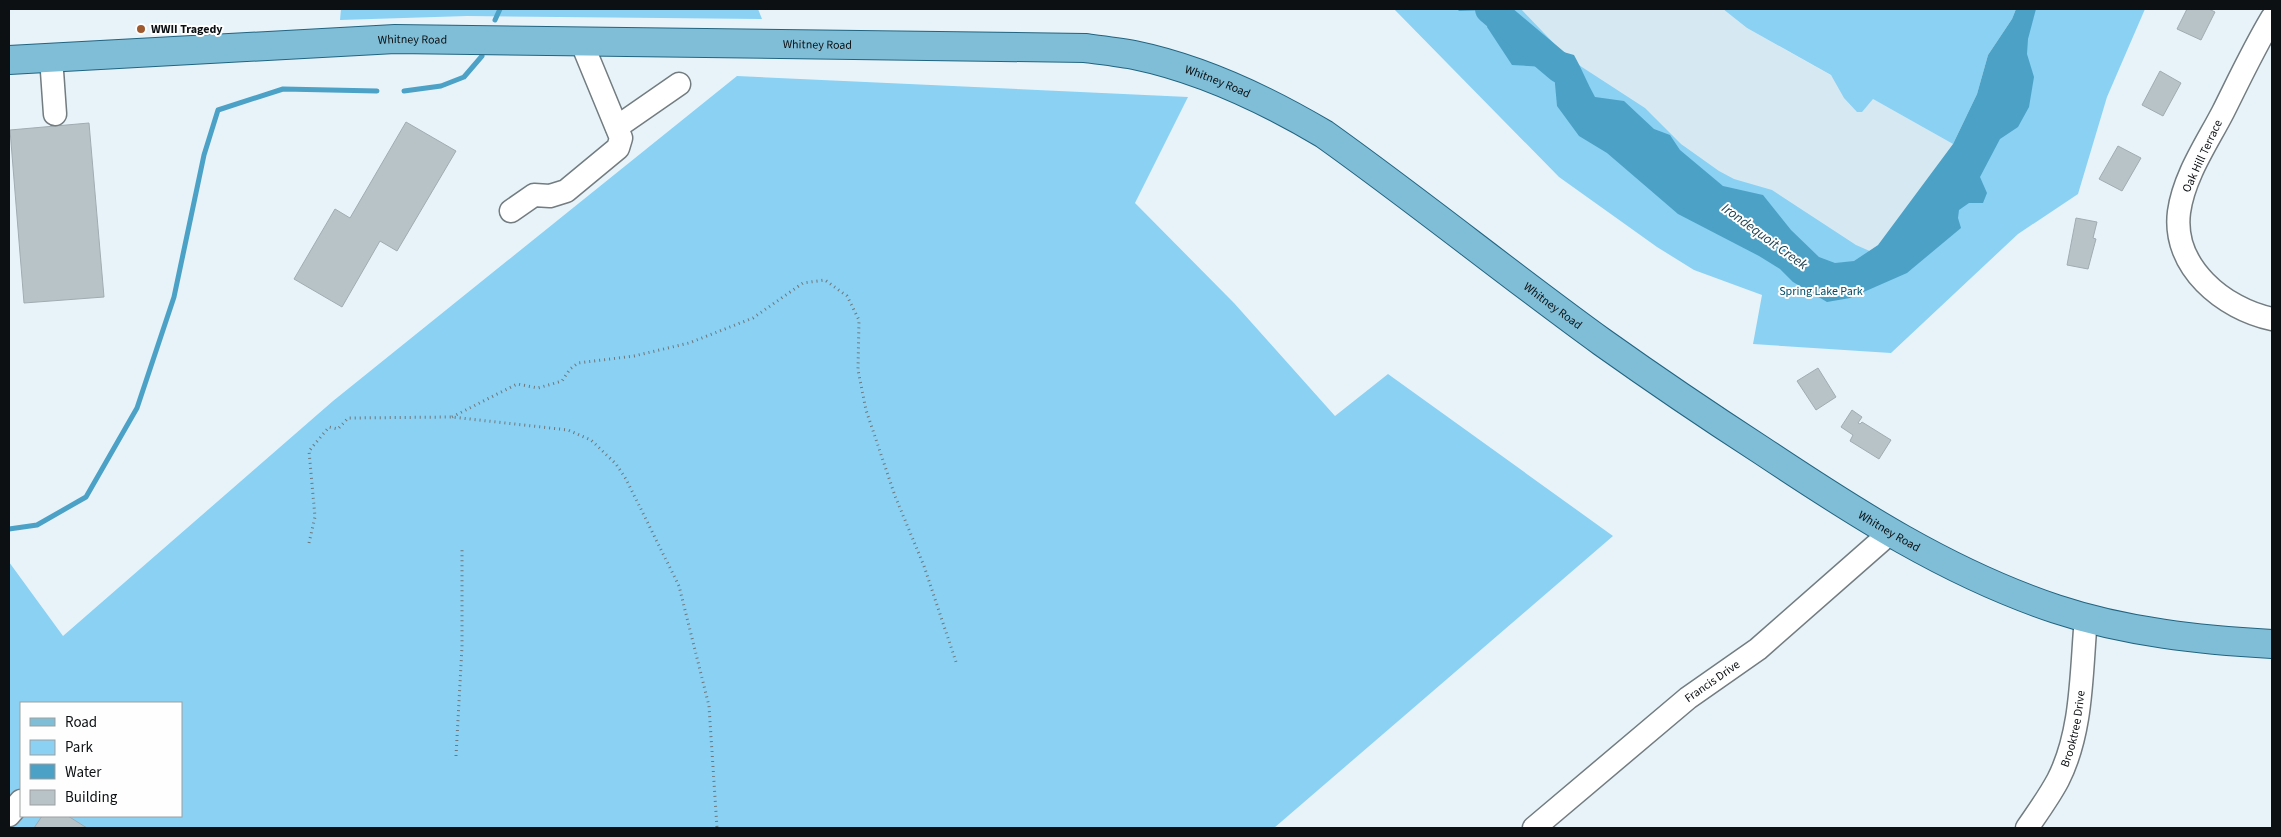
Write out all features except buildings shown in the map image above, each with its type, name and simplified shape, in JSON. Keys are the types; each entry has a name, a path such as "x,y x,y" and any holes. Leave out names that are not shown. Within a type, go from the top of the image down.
{"main road":[{"name":"Whitney Road","path":"9,60 395,39 1085,48 1135,55 1182,68 1236,88 1281,108 1324,134 1609,347 1778,462 1890,534 1988,583 2086,618 2154,632 2227,642 2272,644"}],"street":[{"name":"Oak Hill Terrace","path":"2272,18 2192,172 2184,193 2179,221 2182,246 2190,261 2210,288 2238,308 2272,319"},
{"path":"511,211 534,196 550,196 566,191 618,148 621,138 581,41"},
{"path":"51,57 55,114"},
{"path":"617,127 679,84"},
{"name":"Francis Drive","path":"1534,828 1688,698 1758,649 1890,534"},
{"name":"Brooktree Drive","path":"2027,828 2059,778 2069,751 2076,726 2086,618"},
{"path":"9,815 20,802"}],"path":[{"path":"452,417 517,384 538,388 562,381 570,369 578,363 634,356 689,343 753,318 803,283 824,280 847,296 859,320 858,370 866,410 895,496 924,566 957,665"},
{"path":"309,543 315,516 309,451 330,427 338,429 348,418 452,417 568,430 591,440 616,464 626,479 679,586 709,706 717,828"},
{"path":"456,756 462,647 462,547"}],"shaded area":[{"path":"1507,9 1723,9 1747,28 1953,144 1878,245 1854,261 1738,190 1545,45"}],"green space":[{"path":"341,9 758,9 762,19 467,16 340,20"},
{"name":"Spring Lake Park","path":"1394,9 1521,9 1568,58 1645,108 1681,144 1719,171 1734,179 1772,190 1856,245 1872,252 1905,250 2022,9 2145,9 2107,97 2078,194 2018,234 1891,353 1753,344 1762,295 1694,270 1657,247 1559,177"},
{"path":"1723,9 2016,9 2012,19 1988,55 1977,94 1953,144 1873,99 1862,112 1857,112 1844,98 1831,75 1747,28"},
{"path":"737,76 1188,97 1135,203 1234,303 1335,416 1388,374 1613,536 1274,828 9,828 9,562 63,636 333,401"}],"water":[{"path":"1457,9 1507,9 1525,41 1574,55 1595,97 1624,101 1654,129 1670,135 1680,150 1723,186 1763,195 1791,230 1819,257 1835,263 1854,261 1878,245 1953,144 1977,94 1988,55 2012,19 2016,9 2036,9 2028,39 2027,54 2034,77 2029,107 2018,127 2000,139 1980,177 1987,193 1983,203 1969,203 1959,210 1958,218 1961,228 1907,273 1850,298 1827,302 1793,282 1780,269 1759,256 1678,214 1607,153 1579,136 1557,106 1554,73 1545,67 1512,65 1487,27 1491,15 1487,10 1459,11"}],"waterway":[{"path":"495,20 500,9"},
{"name":"Irondequoit Creek","path":"1490,9 1560,68"},
{"path":"404,91 441,86 464,77 482,56"},
{"path":"9,529 37,525 86,497 137,408 174,297 204,155 218,110 283,89 377,91"}],"place":[{"name":"WWII Tragedy","path":"141,29"}]}
